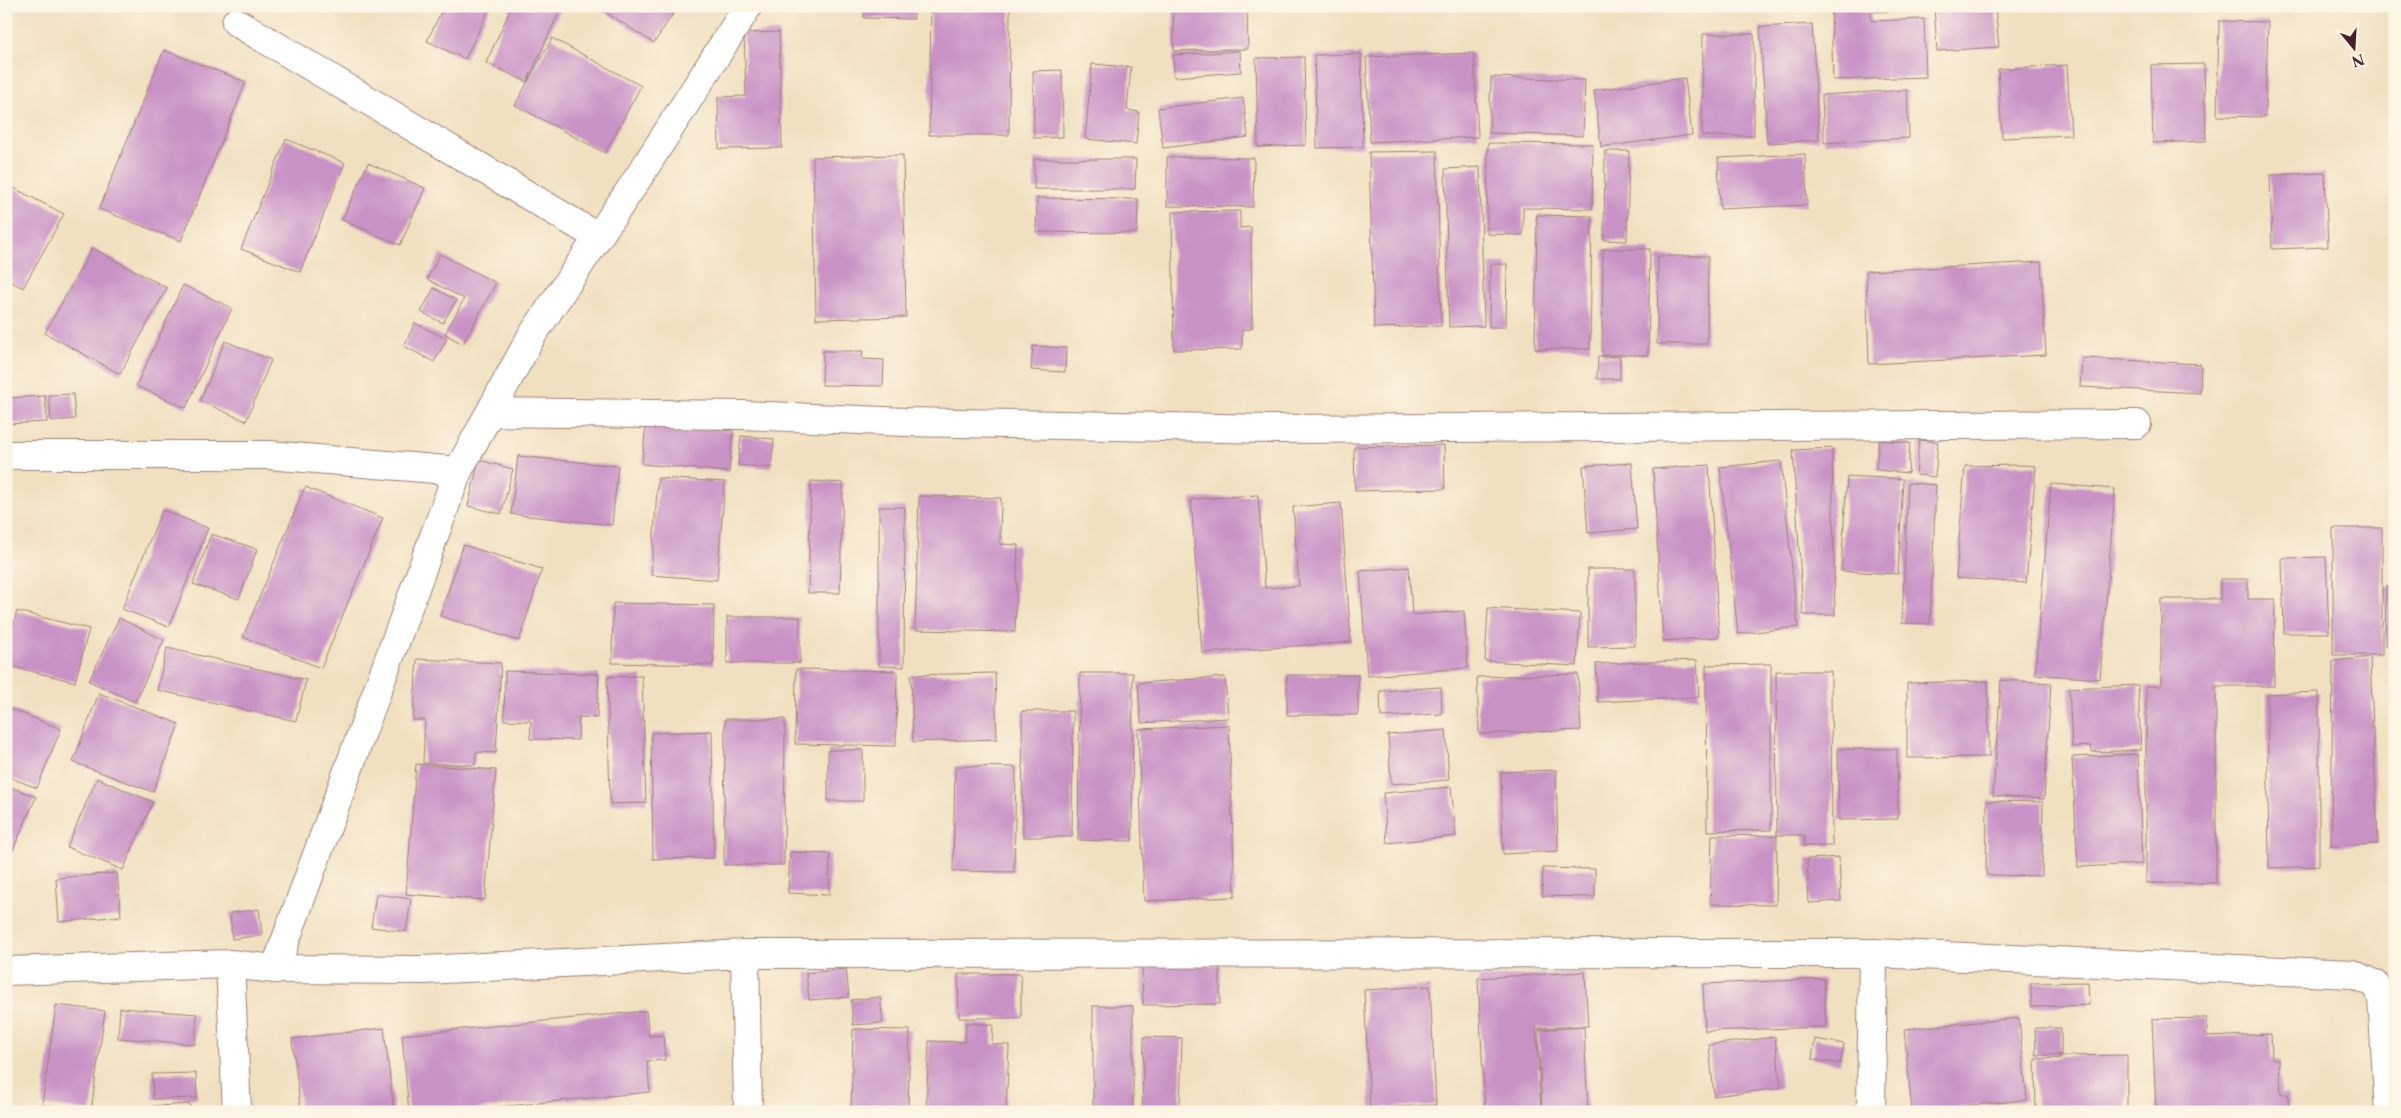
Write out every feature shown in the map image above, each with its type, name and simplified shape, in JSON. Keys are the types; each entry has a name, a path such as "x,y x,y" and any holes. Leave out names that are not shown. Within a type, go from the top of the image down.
{"street":[{"path":"275,969 458,471 531,338 748,6"},
{"path":"236,22 598,237"},
{"path":"491,412 743,415 906,422 1272,428 2136,424"},
{"path":"6,455 269,455 458,471"},
{"path":"1871,1112 1873,953"},
{"path":"6,971 230,964 275,969 423,970 745,954 1873,953 2352,974 2375,984 2382,998 2389,1112"},
{"path":"745,954 748,1112"},
{"path":"230,964 237,1112"}],"building":[{"path":"444,6 491,6 465,59 427,41"},
{"path":"512,6 562,6 527,82 486,63"},
{"path":"595,6 678,6 654,43"},
{"path":"864,6 914,6 914,19 864,18"},
{"path":"931,6 1010,6 1009,135 929,135"},
{"path":"1173,6 1247,6 1248,49 1174,51"},
{"path":"1831,6 1923,6 1923,10 1871,12 1871,21 1924,19 1926,77 1833,80"},
{"path":"1934,6 1995,6 1999,47 1937,51"},
{"path":"2219,21 2268,22 2265,117 2217,116"},
{"path":"1812,24 1819,140 1767,143 1760,27"},
{"path":"779,32 782,148 719,149 718,97 746,96 744,33"},
{"path":"1703,34 1754,34 1754,136 1702,136"},
{"path":"552,38 641,86 605,153 515,105"},
{"path":"164,50 246,82 181,241 99,209"},
{"path":"1240,51 1241,72 1174,77 1173,55"},
{"path":"1474,53 1478,137 1370,142 1366,57"},
{"path":"1361,54 1363,147 1317,148 1314,55"},
{"path":"1304,57 1306,145 1258,147 1256,58"},
{"path":"1092,64 1131,67 1127,110 1139,112 1136,144 1085,139"},
{"path":"2204,64 2206,141 2153,143 2151,65"},
{"path":"2067,65 2071,135 2002,138 1998,69"},
{"path":"1062,70 1063,137 1034,138 1033,71"},
{"path":"1491,77 1585,80 1583,136 1489,133"},
{"path":"1685,78 1692,135 1601,147 1594,90"},
{"path":"1907,90 1909,138 1824,143 1822,95"},
{"path":"1243,98 1248,137 1163,148 1158,108"},
{"path":"286,139 345,163 300,272 241,249"},
{"path":"1488,143 1593,144 1592,209 1523,208 1523,235 1487,234"},
{"path":"1437,151 1441,326 1374,328 1369,152"},
{"path":"1605,151 1629,151 1627,241 1604,240"},
{"path":"1805,154 1807,205 1720,209 1718,158"},
{"path":"903,155 906,317 816,319 813,157"},
{"path":"1167,157 1254,158 1253,207 1167,206"},
{"path":"1034,159 1136,159 1135,189 1034,189"},
{"path":"368,163 425,188 400,245 342,220"},
{"path":"1480,167 1484,326 1449,327 1445,169"},
{"path":"2325,173 2328,247 2272,249 2270,175"},
{"path":"6,184 64,214 23,288 6,279"},
{"path":"1037,198 1138,199 1137,233 1036,232"},
{"path":"1240,211 1240,228 1251,227 1252,329 1242,330 1242,349 1174,350 1172,212"},
{"path":"1537,215 1592,216 1590,349 1535,349"},
{"path":"92,248 167,288 120,374 45,333"},
{"path":"1603,249 1650,249 1648,355 1602,355"},
{"path":"440,254 496,283 463,344 445,334 464,299 427,279"},
{"path":"1658,256 1708,256 1707,344 1657,344"},
{"path":"2041,262 2046,355 1869,364 1866,271"},
{"path":"1490,264 1507,264 1506,327 1489,327"},
{"path":"183,285 232,308 186,408 136,386"},
{"path":"434,288 456,300 443,323 421,312"},
{"path":"415,323 447,339 434,362 404,346"},
{"path":"225,341 271,360 246,421 200,401"},
{"path":"1033,346 1066,348 1065,372 1031,370"},
{"path":"823,351 863,351 862,359 884,360 883,386 822,385"},
{"path":"1598,356 1620,357 1620,379 1597,379"},
{"path":"2082,358 2201,364 2200,393 2080,387"},
{"path":"73,394 75,419 51,421 49,395"},
{"path":"45,396 47,422 6,424 6,398"},
{"path":"646,423 733,431 729,472 642,464"},
{"path":"741,436 774,439 771,468 738,465"},
{"path":"1879,440 1910,443 1908,473 1876,470"},
{"path":"1919,440 1938,442 1935,477 1916,475"},
{"path":"1444,445 1445,489 1355,491 1354,447"},
{"path":"1832,448 1835,615 1803,615 1793,450"},
{"path":"518,456 618,466 612,525 511,514"},
{"path":"479,460 513,469 501,514 468,506"},
{"path":"1781,461 1798,627 1738,634 1720,467"},
{"path":"1632,463 1637,529 1588,533 1583,466"},
{"path":"1709,465 1719,637 1663,641 1653,469"},
{"path":"1965,466 2036,466 2026,583 1956,578"},
{"path":"1847,476 1903,479 1898,574 1841,571"},
{"path":"658,478 725,482 717,580 651,575"},
{"path":"811,481 843,483 840,593 808,593"},
{"path":"1908,483 1936,485 1930,624 1902,623"},
{"path":"2051,484 2115,489 2100,679 2035,674"},
{"path":"305,487 383,518 321,668 243,637"},
{"path":"1258,495 1265,588 1299,586 1293,507 1341,503 1351,642 1202,653 1191,499"},
{"path":"919,496 1001,498 1000,544 1018,545 1015,632 915,630"},
{"path":"879,507 905,507 904,667 879,666"},
{"path":"162,510 208,528 169,627 122,609"},
{"path":"2333,528 2382,528 2382,655 2333,655"},
{"path":"211,534 257,549 239,599 193,584"},
{"path":"463,545 542,569 519,641 440,616"},
{"path":"2326,557 2329,633 2284,633 2282,558"},
{"path":"1409,567 1412,615 1464,611 1468,668 1367,676 1360,571"},
{"path":"1588,569 1635,569 1635,646 1588,647"},
{"path":"2220,579 2248,579 2248,599 2275,599 2274,686 2216,686 2216,883 2146,883 2146,686 2161,686 2161,599 2220,599"},
{"path":"2395,585 2395,645 2385,646 2386,586"},
{"path":"613,603 714,605 713,665 612,663"},
{"path":"1488,608 1580,613 1577,666 1485,661"},
{"path":"17,611 89,629 75,682 6,665 6,654"},
{"path":"727,617 800,617 800,663 727,663"},
{"path":"119,618 164,640 135,702 89,681"},
{"path":"167,648 306,680 296,721 157,690"},
{"path":"2370,657 2378,844 2331,846 2333,661"},
{"path":"417,659 501,663 496,753 476,752 475,765 423,763 425,720 413,720"},
{"path":"1697,660 1699,697 1598,702 1596,664"},
{"path":"1771,664 1771,830 1707,831 1706,665"},
{"path":"796,669 897,671 896,746 795,744"},
{"path":"505,671 599,674 597,718 579,717 578,740 530,739 531,721 504,720"},
{"path":"1776,671 1831,671 1832,846 1804,846 1804,835 1777,835"},
{"path":"995,673 997,739 913,742 911,675"},
{"path":"1080,673 1133,673 1132,841 1078,840"},
{"path":"1578,674 1581,730 1479,734 1477,677"},
{"path":"1287,675 1358,675 1358,715 1287,715"},
{"path":"642,676 646,803 610,804 607,677"},
{"path":"1225,677 1228,718 1141,723 1138,683"},
{"path":"2001,680 2051,683 2044,799 1993,796"},
{"path":"1988,681 1989,757 1907,758 1907,683"},
{"path":"2138,685 2141,750 2092,752 2091,746 2072,747 2069,688"},
{"path":"1441,687 1442,714 1381,717 1380,691"},
{"path":"2319,692 2319,866 2269,868 2267,694"},
{"path":"99,693 179,724 153,792 73,762"},
{"path":"6,707 61,729 37,788 6,776"},
{"path":"1022,711 1073,711 1072,837 1023,837"},
{"path":"725,719 785,719 784,865 724,865"},
{"path":"1229,725 1235,897 1144,901 1138,729"},
{"path":"1446,730 1449,780 1391,784 1388,735"},
{"path":"712,731 714,858 653,859 651,733"},
{"path":"1838,749 1897,749 1898,819 1839,820"},
{"path":"828,750 863,750 863,801 828,801"},
{"path":"2138,754 2142,864 2078,867 2072,757"},
{"path":"416,764 496,770 485,900 406,894"},
{"path":"955,766 1016,767 1014,872 953,871"},
{"path":"1556,770 1558,851 1503,854 1501,772"},
{"path":"97,778 153,802 123,870 67,847"},
{"path":"6,785 36,797 6,866"},
{"path":"1451,787 1456,836 1387,843 1383,793"},
{"path":"1987,801 2043,802 2042,876 1986,875"},
{"path":"1712,835 1777,836 1776,905 1710,904"},
{"path":"790,852 830,854 829,895 788,893"},
{"path":"1839,857 1841,901 1809,903 1807,859"},
{"path":"1543,868 1595,869 1595,897 1542,896"},
{"path":"117,873 121,916 59,922 56,878"},
{"path":"376,894 411,899 406,932 371,927"},
{"path":"259,909 262,935 232,939 230,913"},
{"path":"1142,965 1220,965 1220,1004 1143,1005"},
{"path":"846,969 849,997 809,1000 806,973"},
{"path":"1585,972 1588,1026 1536,1028 1541,1112 1485,1112 1478,978"},
{"path":"958,974 1021,974 1021,1018 959,1018"},
{"path":"1824,979 1826,1027 1705,1031 1703,984"},
{"path":"2088,982 2089,1005 2031,1007 2031,983"},
{"path":"1430,986 1436,1105 1370,1108 1364,990"},
{"path":"880,997 883,1023 853,1025 851,1000"},
{"path":"56,1005 105,1011 91,1111 42,1105"},
{"path":"1093,1006 1133,1006 1133,1112 1093,1112"},
{"path":"120,1008 197,1014 195,1044 118,1038"},
{"path":"646,1011 649,1036 663,1035 665,1060 647,1061 650,1092 447,1112 409,1112 402,1035"},
{"path":"2019,1018 2027,1100 1912,1111 1904,1029"},
{"path":"2207,1018 2207,1037 2271,1034 2272,1059 2279,1059 2281,1094 2288,1094 2289,1112 2156,1112 2152,1019"},
{"path":"966,1023 993,1025 992,1044 1009,1045 1006,1112 926,1112 929,1041 965,1042"},
{"path":"1584,1027 1588,1112 1542,1112 1538,1030"},
{"path":"384,1028 394,1112 301,1112 292,1039"},
{"path":"2035,1028 2061,1028 2061,1055 2036,1055"},
{"path":"853,1029 910,1030 908,1112 851,1112"},
{"path":"1144,1037 1182,1038 1180,1112 1142,1112"},
{"path":"1775,1037 1781,1088 1714,1096 1709,1045"},
{"path":"1815,1039 1844,1044 1840,1064 1812,1059"},
{"path":"2127,1055 2127,1112 2036,1112 2035,1059 2060,1058 2060,1056"},
{"path":"196,1073 197,1098 153,1099 152,1074"},
{"path":"190,1104 191,1112 126,1112 126,1108"}]}
